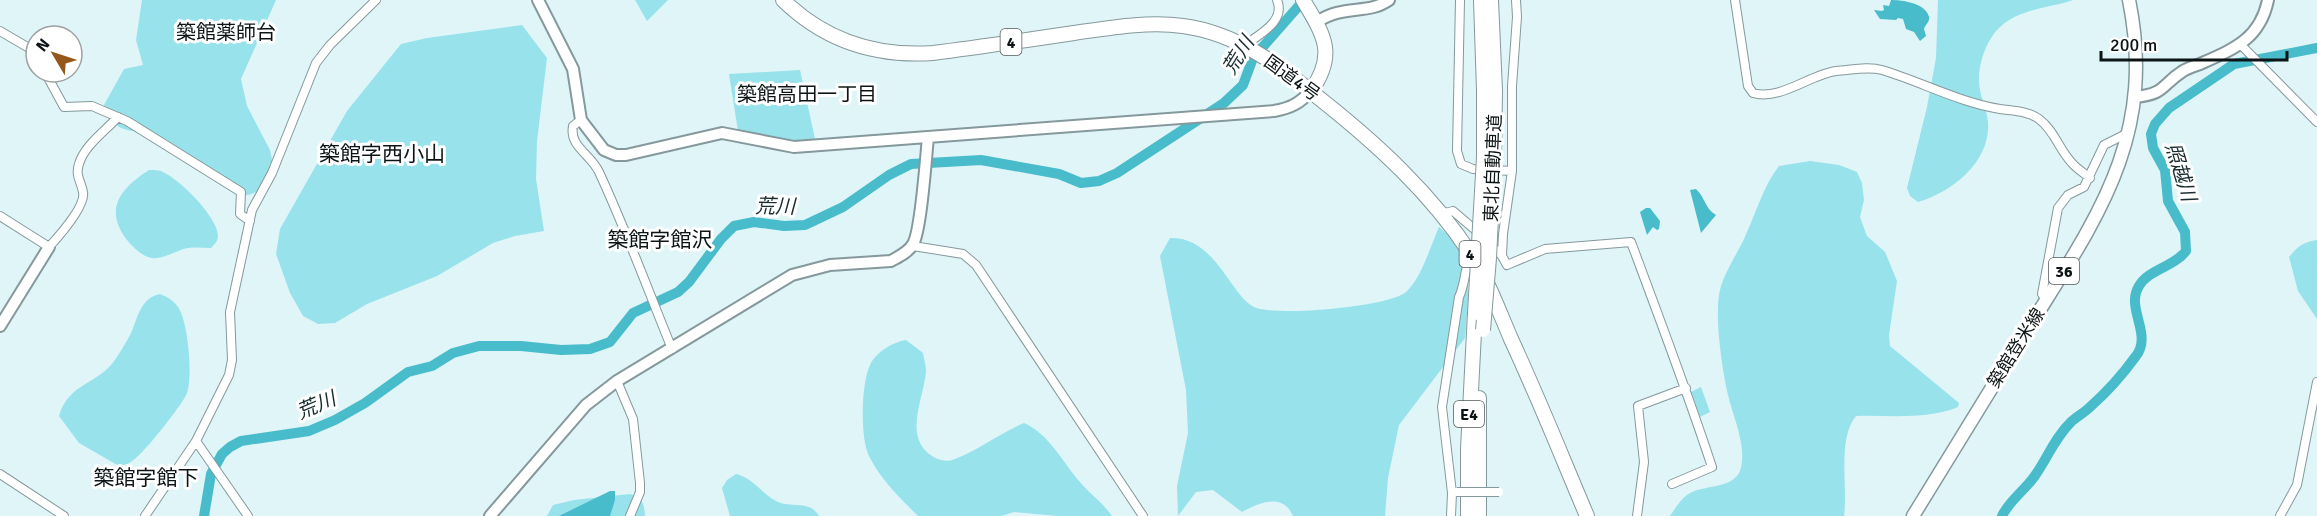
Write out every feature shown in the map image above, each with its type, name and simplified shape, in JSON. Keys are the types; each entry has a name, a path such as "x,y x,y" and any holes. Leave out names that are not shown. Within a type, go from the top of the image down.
{"highway":[{"name":"国道4号","path":"783,0 809,23 844,40 883,52 905,55 933,54 1101,29 1171,24 1208,30 1247,46 1264,56 1373,142 1440,214 1472,256 1528,376 1587,516"},
{"path":"1303,0 1314,18 1326,49 1325,66 1311,91"},
{"name":"東北自動車道","path":"1479,516 1478,449 1483,330 1490,258 1489,157 1481,0"},
{"name":"東北自動車道","path":"1468,516 1467,449 1475,313 1495,91 1491,0"}],"main road":[{"name":"築館登米線","path":"1913,516 2088,231 2118,171 2130,132 2135,97 2135,36 2129,0"}],"street":[{"path":"145,516 196,441 229,375 232,360 230,312 252,210 272,173 316,63 330,45 376,0"},
{"path":"538,0 573,69 581,120 604,150 616,155 626,155 722,133 794,147 927,143 1288,109 1311,91"},
{"path":"1247,46 1279,15 1277,0"},
{"path":"1314,18 1341,10 1377,6 1389,0"},
{"path":"1461,0 1457,151 1461,164 1473,169 1512,171"},
{"path":"1502,256 1512,171 1512,86 1518,17 1516,0"},
{"path":"1735,0 1748,86 1753,93 1768,94 1811,81 1830,72 1868,68 1881,70 1954,98 2031,114 2042,121 2072,163 2090,178"},
{"path":"2135,97 2150,96 2163,90 2185,69 2245,49 2266,11 2268,0"},
{"path":"0,31 24,45"},
{"path":"2245,49 2317,122"},
{"path":"52,84 64,107 92,106 118,117 142,129 241,192 240,214 250,221"},
{"path":"0,326 49,247 82,203 83,193 76,176 79,162 85,151 118,117"},
{"path":"581,120 573,126 575,144 587,153 597,168 625,227 672,349"},
{"path":"2046,300 2042,294 2058,208 2068,195 2084,187 2104,145 2130,132"},
{"path":"490,516 586,405 617,381 792,275 830,265 891,261 913,246 920,215 927,143"},
{"path":"1440,214 1453,211 1472,226 1502,256 1507,265 1545,249 1631,242 1686,388 1712,466 1672,484"},
{"path":"0,216 49,247"},
{"path":"913,246 963,254 976,265 1143,516"},
{"path":"1451,516 1455,493 1442,407 1459,297 1464,287 1468,259 1472,256"},
{"path":"617,381 633,419 640,483 640,492 630,516"},
{"path":"2280,516 2296,485 2317,382"},
{"path":"1637,516 1644,462 1638,406 1686,388"},
{"path":"196,441 248,516"},
{"path":"0,474 64,516"},
{"path":"1455,493 1499,492"}],"shaded area":[{"path":"142,0 276,0 241,79 247,106 270,150 274,170 257,192 240,195 233,192 163,138 121,128 109,116 104,105 124,69 143,65 136,40"},
{"path":"635,0 668,0 647,21"},
{"path":"1891,0 1919,5 1927,12 1929,19 1924,29 1926,36 1920,41 1914,32 1906,29 1903,19 1880,19 1874,10 1884,10 1883,5 1889,6"},
{"path":"1938,0 2073,0 2016,16 1995,33 1986,48 1979,73 1980,90 1988,122 1983,150 1967,173 1956,183 1918,202 1910,196 1907,188 1927,107 1936,58"},
{"path":"522,25 547,58 537,141 536,179 544,231 493,243 437,276 367,304 335,323 318,324 303,316 290,293 276,254 280,229 347,111 401,44 427,38"},
{"path":"800,70 815,139 740,144 729,74"},
{"path":"1810,161 1839,165 1857,172 1862,183 1864,200 1860,217 1864,228 1867,236 1885,252 1897,281 1889,335 1890,346 1959,403 1958,407 1934,414 1856,416 1850,426 1845,450 1844,516 1670,516 1687,495 1700,489 1724,484 1736,477 1740,471 1741,443 1723,371 1718,313 1720,290 1774,173 1779,166"},
{"path":"149,170 160,171 170,176 205,209 212,219 218,236 211,248 188,248 153,258 142,254 127,240 116,219 116,209 123,192"},
{"path":"1696,189 1716,215 1701,233 1690,190"},
{"path":"1650,208 1660,221 1659,229 1653,227 1647,235 1640,212"},
{"path":"1439,227 1468,252 1465,338 1399,425 1388,478 1385,516 1293,516 1289,509 1277,502 1255,505 1242,512 1213,490 1196,492 1178,516 1177,486 1188,433 1186,390 1160,256 1170,238 1191,242 1200,247 1215,262 1243,299 1254,307 1266,310 1307,311 1378,302 1406,292 1421,270"},
{"path":"2317,240 2317,319 2298,291 2289,257 2301,245"},
{"path":"160,294 170,299 182,314 187,336 189,385 184,399 144,450 131,462 119,466 79,443 59,416 68,398 111,365 129,336 144,304 153,296"},
{"path":"906,340 923,353 926,371 917,426 922,446 929,454 942,460 952,460 1024,423 1048,441 1079,481 1112,516 1058,516 1014,512 1001,516 918,516 891,488 874,465 866,448 863,424 863,397 870,365 885,348"},
{"path":"1701,387 1710,412 1700,417 1691,392"},
{"path":"736,474 747,479 776,501 805,506 819,516 730,516 722,488 727,480"},
{"path":"610,491 615,491 615,500 610,516 559,516"},
{"path":"630,494 642,502 645,516 547,516 553,505 574,500"}],"waterway":[{"name":"荒川","path":"204,516 211,474 222,454 230,447 241,441 309,431 365,403 408,372 432,366 453,353 479,346 590,349 610,342 633,313 678,292 689,282 721,239 734,226 754,222 784,226 805,225 843,207 889,175 911,164 981,160 1059,174 1081,183 1099,181 1117,173 1224,103 1243,85 1253,58 1304,0"},
{"name":"照越川","path":"2002,516 2034,477 2066,427 2103,395 2136,356 2142,339 2135,303 2139,286 2143,280 2175,261 2186,251 2185,232 2168,201 2165,170 2153,148 2151,134 2155,124 2169,108 2234,64 2317,48"}],"district":[{"name":"築館薬師台","path":"226,32"},
{"name":"築館高田一丁目","path":"807,94"},
{"name":"築館字西小山","path":"382,154"},
{"name":"築館字館沢","path":"660,240"},
{"name":"築館字館下","path":"146,478"}]}
